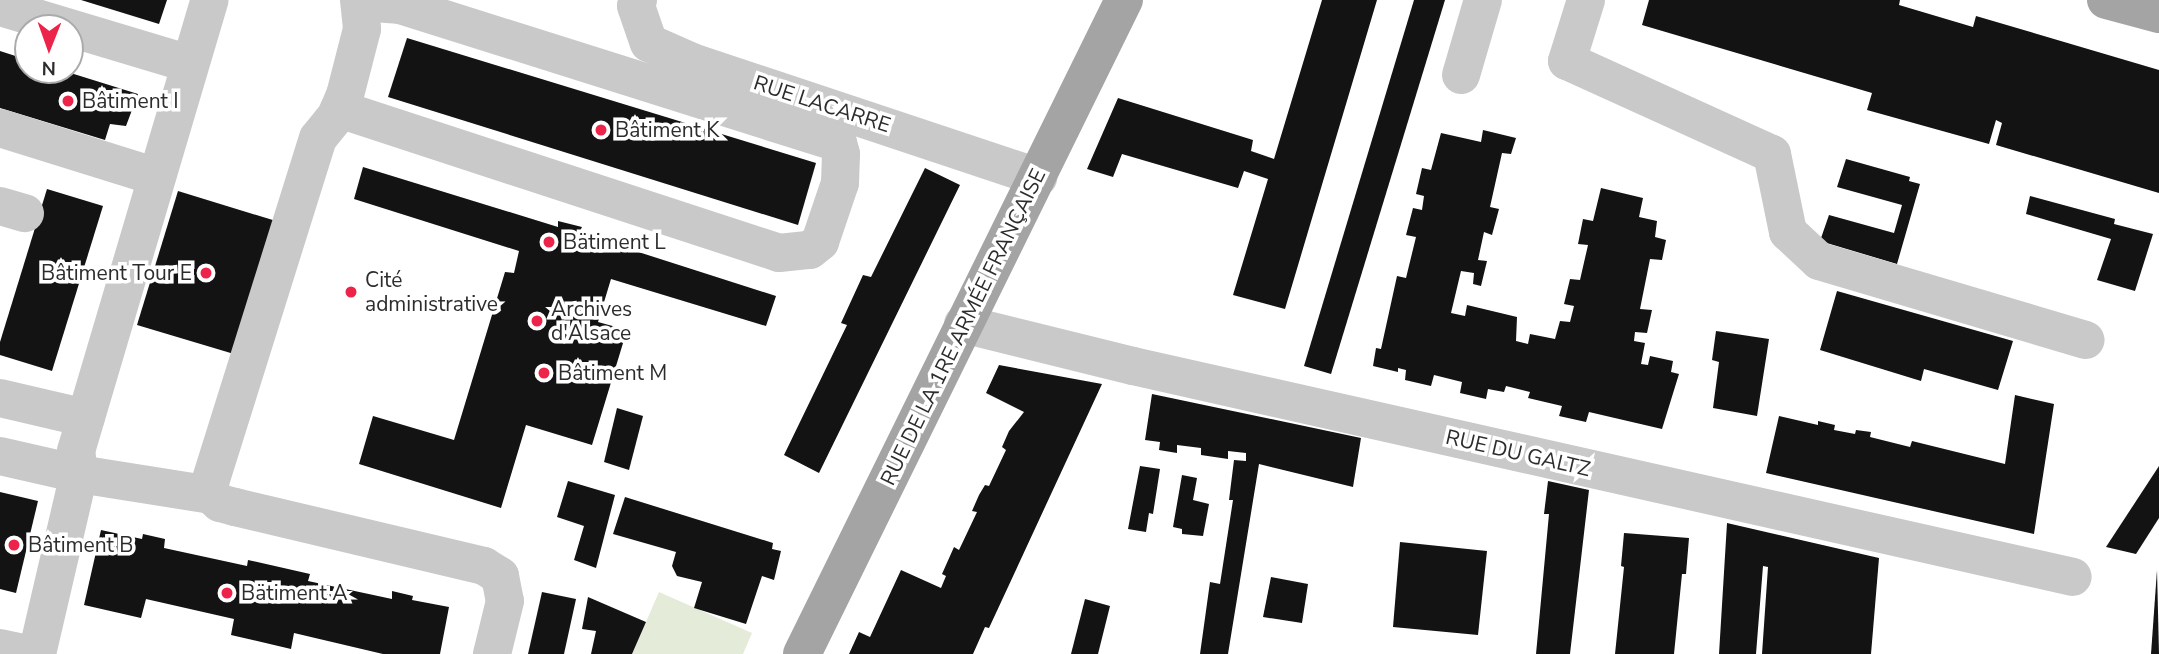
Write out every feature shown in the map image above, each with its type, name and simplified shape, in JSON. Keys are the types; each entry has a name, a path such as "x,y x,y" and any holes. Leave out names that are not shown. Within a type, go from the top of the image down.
{"main road":[{"name":"RUE DE LA 1RE ARMÉE FRANÇAISE","path":"802,654 1124,0"},
{"path":"2106,0 2159,14"}],"street":[{"path":"37,654 79,474 76,451 210,0"},
{"name":"RUE LACARRE","path":"638,0 636,6 649,43 692,62 1038,177"},
{"path":"1461,75 1483,0"},
{"path":"1586,0 1567,61 1772,154 1788,232 1819,261 2086,340"},
{"path":"211,495 210,484 318,138 340,109 362,29 359,1 401,5 838,143 841,154 840,183 820,242 810,250 779,253 340,109"},
{"path":"0,7 190,64"},
{"path":"0,128 157,177"},
{"name":"RUE DU GALTZ","path":"963,324 1133,366 2073,577"},
{"path":"0,398 86,418"},
{"path":"0,456 79,474 211,495 220,503 235,507 484,566 500,576 505,601 492,654"},
{"path":"0,648 27,654"}],"green space":[{"path":"659,592 752,633 743,654 632,654"}],"building":[{"path":"81,0 167,0 159,24"},
{"path":"1322,0 1377,0 1285,309 1233,295 1268,179 1244,171 1238,188 1122,154 1113,177 1087,169 1118,98 1253,140 1251,151 1274,159"},
{"path":"1414,0 1445,0 1331,374 1304,366"},
{"path":"1649,0 1900,0 1899,5 1973,27 1976,16 2159,70 2159,193 1996,145 2002,123 1996,120 1989,144 1867,110 1872,93 1642,25"},
{"name":"Bâtiment K","path":"407,38 816,163 798,225 388,97"},
{"name":"Bâtiment I","path":"0,51 14,56 14,84 84,84 84,77 138,94 126,126 110,124 105,140 0,108"},
{"path":"1483,130 1516,138 1511,154 1502,153 1490,207 1499,209 1492,235 1484,232 1478,260 1487,261 1481,286 1473,284 1474,273 1461,271 1451,313 1465,316 1467,305 1517,317 1516,341 1528,344 1530,334 1555,339 1560,321 1570,322 1574,306 1564,304 1570,279 1580,280 1588,245 1578,244 1583,219 1593,221 1601,188 1643,198 1639,217 1657,221 1655,237 1666,240 1662,260 1650,259 1640,309 1652,310 1647,333 1635,332 1634,341 1645,343 1641,364 1648,365 1650,356 1673,361 1671,372 1679,374 1662,429 1589,412 1586,422 1559,416 1562,406 1528,398 1530,392 1506,386 1504,392 1488,389 1486,399 1460,393 1462,382 1434,375 1431,386 1405,380 1406,370 1398,368 1398,372 1373,366 1376,348 1381,349 1397,276 1406,278 1416,237 1406,235 1413,208 1422,210 1424,196 1416,194 1422,168 1431,170 1441,133 1481,142"},
{"path":"1846,159 1910,177 1909,181 1920,184 1897,264 1820,241 1829,215 1894,233 1902,205 1837,187"},
{"name":"Bâtiment M","path":"363,167 558,227 558,221 582,227 579,233 776,296 766,326 611,279 598,322 627,330 592,445 526,425 501,508 359,464 373,416 454,440 505,272 514,273 519,251 354,199"},
{"path":"925,168 960,185 819,473 784,455 847,325 841,323 863,275 871,277"},
{"path":"47,189 103,206 52,371 0,355 0,342"},
{"name":"Bâtiment Tour E","path":"178,191 276,221 234,354 137,325"},
{"path":"2030,196 2115,219 2114,224 2153,234 2135,291 2097,280 2111,239 2026,214"},
{"path":"1837,291 2013,341 1998,390 1924,369 1921,381 1820,350"},
{"path":"1716,331 1769,339 1757,416 1713,408 1719,362 1712,360"},
{"path":"999,365 1102,384 989,628 985,627 973,654 849,654 859,632 870,637 901,570 941,588 946,576 942,574 954,547 959,550 977,512 972,511 979,495 985,485 989,486 1006,450 1002,447 1009,431 1024,412 986,393"},
{"path":"1152,394 1361,438 1353,487 1259,464 1228,654 1200,654 1210,582 1220,584 1233,500 1229,500 1234,460 1246,461 1246,453 1228,451 1228,459 1201,455 1201,448 1177,445 1177,453 1159,450 1160,442 1145,440"},
{"path":"2015,395 2054,404 2034,534 1766,473 1779,416 1818,425 1818,421 1835,425 1834,430 1855,434 1856,430 1871,432 1870,437 1910,447 1912,441 2005,464"},
{"path":"617,408 643,416 629,470 604,462"},
{"path":"1140,466 1160,469 1153,514 1149,513 1146,532 1128,529"},
{"path":"2159,466 2159,518 2136,554 2106,547"},
{"path":"1182,475 1197,478 1193,500 1209,504 1203,536 1182,534 1182,529 1173,527"},
{"path":"568,481 615,495 596,568 574,560 584,526 557,517"},
{"path":"1548,481 1589,490 1570,654 1536,654 1549,514 1544,514"},
{"name":"Bâtiment B","path":"0,492 38,501 16,593 0,589"},
{"path":"625,497 773,543 772,549 781,551 774,580 762,576 746,624 694,608 702,582 677,576 672,566 676,552 613,534"},
{"path":"1727,523 1879,558 1871,654 1762,654 1768,567 1763,566 1756,654 1719,654"},
{"name":"Bätiment A","path":"101,530 142,539 143,534 165,539 164,548 247,566 248,560 310,574 308,581 392,599 392,591 413,596 412,600 449,607 440,654 383,654 294,633 291,649 231,635 234,619 146,599 141,618 84,605"},
{"path":"1624,533 1689,538 1686,574 1682,574 1674,654 1615,654 1624,567 1621,566"},
{"path":"1400,542 1487,551 1478,635 1393,627"},
{"path":"2157,570 2159,654 2151,654"},
{"path":"1271,577 1308,584 1302,623 1263,617"},
{"path":"542,592 576,599 564,654 528,654"},
{"path":"588,597 646,622 632,654 591,654 596,631 582,629"},
{"path":"1085,599 1110,606 1098,654 1071,654"}],"place":[{"name":"Bâtiment I","path":"68,101"},
{"name":"Bâtiment K","path":"601,130"},
{"name":"Bätiment L","path":"549,242"},
{"name":"Bâtiment Tour E","path":"206,273"},
{"name":"Cité administrative","path":"351,292"},
{"name":"Archives d'Alsace","path":"537,321"},
{"name":"Bâtiment M","path":"544,373"},
{"name":"Bâtiment B","path":"14,545"},
{"name":"Bätiment A","path":"227,593"}]}
